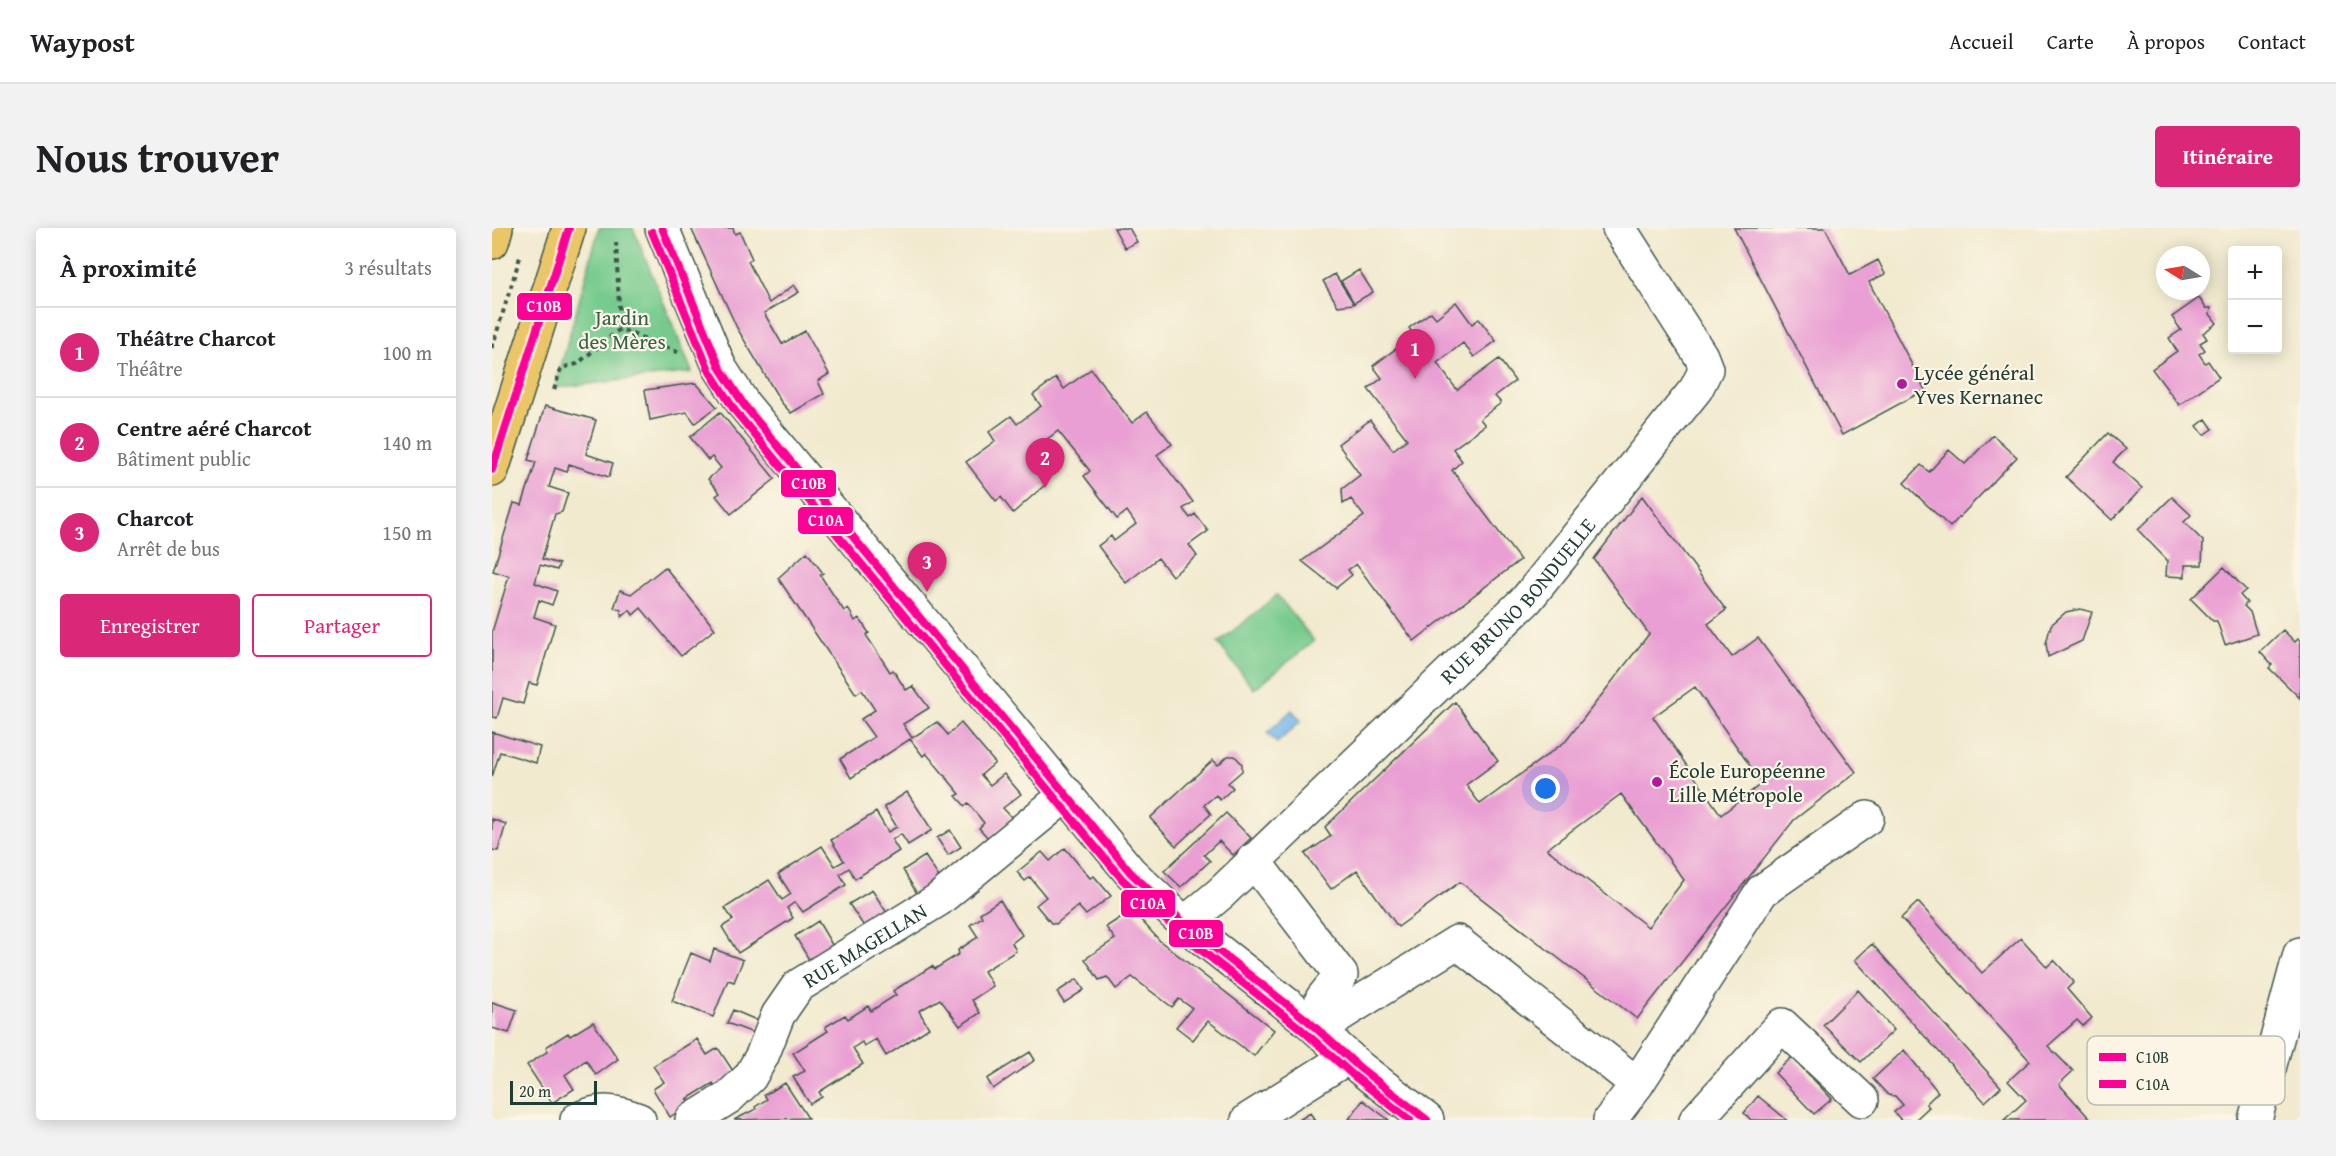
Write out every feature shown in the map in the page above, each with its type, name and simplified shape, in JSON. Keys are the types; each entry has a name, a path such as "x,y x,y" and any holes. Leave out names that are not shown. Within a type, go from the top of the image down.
{"main road":[{"path":"496,228 507,246"},
{"path":"492,470 569,228"}],"street":[{"path":"662,228 720,368 744,405 1136,878 1184,924 1426,1120"},
{"name":"RUE BRUNO BONDUELLE","path":"1184,924 1221,893 1252,860 1527,599 1696,389 1706,369 1701,356 1619,228"},
{"name":"RUE MAGELLAN","path":"692,1120 729,1097 750,1077 762,1056 778,1015 798,986 938,900 1067,794"},
{"path":"1610,1120 1637,1084 1762,891 1867,818"},
{"path":"1252,860 1341,975 1322,999"},
{"path":"1322,1034 1341,1014 1457,942 1637,1084"},
{"path":"2278,1036 2300,954"},
{"path":"1696,1120 1782,1025 1862,1100"},
{"path":"1248,1120 1348,1057"},
{"path":"2255,1120 2259,1105"},
{"path":"578,1120 593,1113 613,1111 639,1120"}],"path":[{"path":"616,242 620,329"},
{"path":"492,348 507,246"},
{"path":"620,329 676,354 684,353"},
{"path":"554,390 561,368 577,364 620,329"}],"green space":[{"name":"Jardin des Mères","path":"599,228 633,228 692,372 555,388"},
{"path":"1277,595 1314,641 1254,689 1218,643"}],"water":[{"path":"1292,710 1301,721 1277,743 1267,733"}],"building":[{"path":"691,228 733,228 735,234 740,232 752,259 748,261 769,303 794,285 799,292 764,313 782,344 805,331 829,374 818,381 824,394 791,413 781,402 737,328"},
{"path":"1114,228 1129,228 1137,242 1125,248"},
{"path":"1734,228 1825,228 1850,275 1878,260 1885,274 1869,282 1925,390 1842,435"},
{"path":"1359,270 1373,292 1354,303 1341,281"},
{"path":"1335,274 1354,304 1338,306 1323,281"},
{"path":"2196,300 2200,300 2206,308 2211,308 2210,314 2217,323 2203,333 2207,339 2200,343 2205,350 2199,354 2205,363 2208,361 2219,377 2179,405 2152,369 2177,351 2169,338 2181,330 2172,317"},
{"path":"1456,302 1472,324 1479,319 1496,341 1474,357 1463,343 1437,363 1457,390 1499,359 1515,381 1495,396 1501,403 1480,419 1485,425 1453,449 1462,461 1452,470 1520,560 1414,641 1356,564 1348,570 1352,575 1336,588 1302,561 1364,516 1351,499 1343,504 1342,489 1360,475 1338,444 1370,420 1393,450 1407,439 1368,389 1382,378 1373,366 1414,335 1409,328 1431,312 1436,318"},
{"path":"1091,369 1132,423 1147,412 1172,444 1157,455 1193,502 1183,509 1190,518 1195,514 1208,531 1189,545 1197,556 1172,576 1158,558 1126,583 1098,546 1111,536 1114,541 1136,524 1127,511 1117,519 1084,476 1090,471 1058,431 1042,443 1056,461 1039,474 1046,484 1013,513 1001,497 996,501 966,462 995,441 989,432 1011,416 1017,424 1041,406 1033,395 1056,378 1064,389"},
{"path":"696,383 717,407 695,423 687,412 650,420 645,390"},
{"path":"545,406 596,420 586,454 613,463 609,477 569,464 567,472 555,468 549,487 568,493 562,512 555,514 542,559 559,564 557,570 540,565 535,583 557,591 552,605 539,600 534,617 555,624 537,685 529,683 523,704 503,698 497,718 492,717 492,632 509,576 493,571 514,503 522,505 536,462 528,460"},
{"path":"720,412 775,479 731,514 716,496 720,493 708,479 721,468 712,457 708,460 690,437"},
{"path":"2206,419 2213,429 2204,435 2197,426"},
{"path":"2108,433 2126,449 2113,462 2142,488 2112,520 2066,477"},
{"path":"1993,435 2017,457 1950,527 1904,483 1921,465 1929,472 1949,450 1965,464"},
{"path":"1642,496 1726,610 1708,624 1732,657 1758,638 1856,772 1794,820 1637,1019 1460,882 1398,927 1357,870 1331,889 1305,854 1331,836 1325,827 1455,702 1498,761 1466,785 1480,804 1566,741 1649,634 1594,559","holes":["1695,687 1762,783 1721,815 1653,717","1621,794 1684,880 1648,927 1547,849"]},
{"path":"2172,497 2191,515 2184,522 2203,541 2202,565 2185,565 2185,577 2166,576 2167,560 2138,530"},
{"path":"807,552 823,573 820,575 844,611 848,608 855,621 859,618 869,633 866,635 890,672 893,670 906,690 913,686 929,708 903,724 912,738 937,722 948,735 961,723 995,763 981,775 990,785 1004,774 1021,794 1003,808 1012,818 989,839 979,828 984,823 968,803 965,806 956,796 960,794 926,753 923,756 910,739 851,778 840,759 874,737 861,719 875,710 862,690 856,694 778,578"},
{"path":"665,567 715,629 681,656 641,608 633,615 630,610 622,617 621,610 614,608 620,590 631,594"},
{"path":"2224,567 2246,590 2240,595 2247,603 2244,606 2250,612 2257,634 2225,645 2217,621 2213,621 2191,599"},
{"path":"2080,609 2092,612 2082,641 2048,657 2046,643 2051,625 2066,612"},
{"path":"2283,630 2295,642 2298,639 2300,641 2300,698 2269,668 2272,665 2260,652"},
{"path":"492,732 540,747 536,763 500,752 492,777"},
{"path":"1228,756 1235,756 1242,764 1242,771 1228,783 1233,788 1220,800 1216,795 1204,805 1211,814 1176,846 1150,818 1213,760 1218,765"},
{"path":"907,792 932,830 908,845 901,834 892,840 899,851 855,879 849,868 840,874 846,885 803,912 795,902 787,908 793,918 738,953 722,927 733,920 725,908 769,880 782,900 791,894 778,874 822,846 835,866 844,861 831,840 876,812 888,832 897,827 884,807"},
{"path":"1226,813 1251,838 1233,855 1219,841 1204,855 1210,861 1181,887 1164,871"},
{"path":"492,819 506,824 498,851 492,850"},
{"path":"950,830 961,847 948,855 937,838"},
{"path":"1065,848 1090,878 1094,876 1111,896 1086,915 1078,906 1056,924 1051,923 1036,905 1046,897 1030,877 1025,881 1017,872 1042,852 1050,861"},
{"path":"925,856 942,882 919,897 903,870"},
{"path":"872,890 889,916 867,931 849,904"},
{"path":"1000,900 1022,935 1012,943 1016,951 984,971 993,986 972,1000 980,1013 960,1026 940,999 919,1011 929,1028 886,1056 876,1039 864,1046 862,1042 853,1048 863,1064 819,1092 822,1097 810,1104 793,1077 805,1071 793,1053 828,1031 825,1027 845,1015 848,1019 868,1006 871,1011 896,995 893,991 932,966 935,969 959,954 958,950 978,937 970,925 982,917 980,913"},
{"path":"1918,902 1982,973 2021,938 2047,967 2054,960 2074,982 2067,989 2092,1018 2083,1026 2077,1020 2048,1046 2073,1071 2059,1084 2091,1120 2004,1120 2026,1100 2008,1081 2030,1061 1901,918"},
{"path":"1132,910 1160,941 1274,1030 1254,1056 1208,1021 1193,1040 1176,1027 1192,1008 1179,999 1172,1007 1132,977 1116,989 1107,977 1099,980 1085,959 1115,939 1106,927"},
{"path":"818,921 834,948 811,963 795,936"},
{"path":"1872,944 2001,1087 1985,1102 1855,960"},
{"path":"714,949 743,960 734,982 728,980 713,1017 672,1001 691,953 710,961"},
{"path":"1077,979 1084,990 1064,1003 1057,992"},
{"path":"1858,990 1894,1030 1861,1062 1823,1025"},
{"path":"492,1002 517,1010 509,1033 492,1028"},
{"path":"733,1010 761,1022 756,1034 727,1023"},
{"path":"593,1022 618,1059 596,1075 586,1060 565,1075 574,1089 552,1103 527,1065 548,1051 546,1047 568,1033 570,1036"},
{"path":"697,1039 707,1055 718,1048 735,1074 715,1087 713,1083 687,1099 690,1103 670,1117 653,1089 664,1082 653,1066"},
{"path":"1904,1050 1938,1092 1926,1104 1929,1107 1915,1120 1901,1120 1894,1112 1903,1105 1895,1096 1888,1095 1873,1079"},
{"path":"1030,1052 1035,1060 993,1089 987,1079"},
{"path":"1792,1057 1832,1099 1814,1114 1775,1073"},
{"path":"785,1083 808,1118 734,1120 756,1109 755,1107 767,1099 764,1095"},
{"path":"1758,1096 1787,1120 1751,1120 1744,1113"},
{"path":"1363,1100 1377,1111 1389,1120 1349,1119"},
{"path":"1310,1113 1315,1120 1299,1120"}],"transit line":[{"name":"C10B","path":"492,470 569,228"},
{"name":"C10B","path":"662,228 720,368 744,405 1130,872 1188,927 1307,1020 1360,1068 1427,1120"},
{"name":"C10A","path":"652,232 710,372 735,411 1122,879 1182,935 1300,1028 1354,1076 1410,1120"}],"place":[{"name":"Théâtre Charcot","path":"1415,379"},
{"name":"Lycée général Yves Kernanec","path":"1902,384"},
{"name":"Centre aéré Charcot","path":"1045,488"},
{"name":"Charcot","path":"927,592"},
{"name":"École Européenne Lille Métropole","path":"1657,782"}]}
